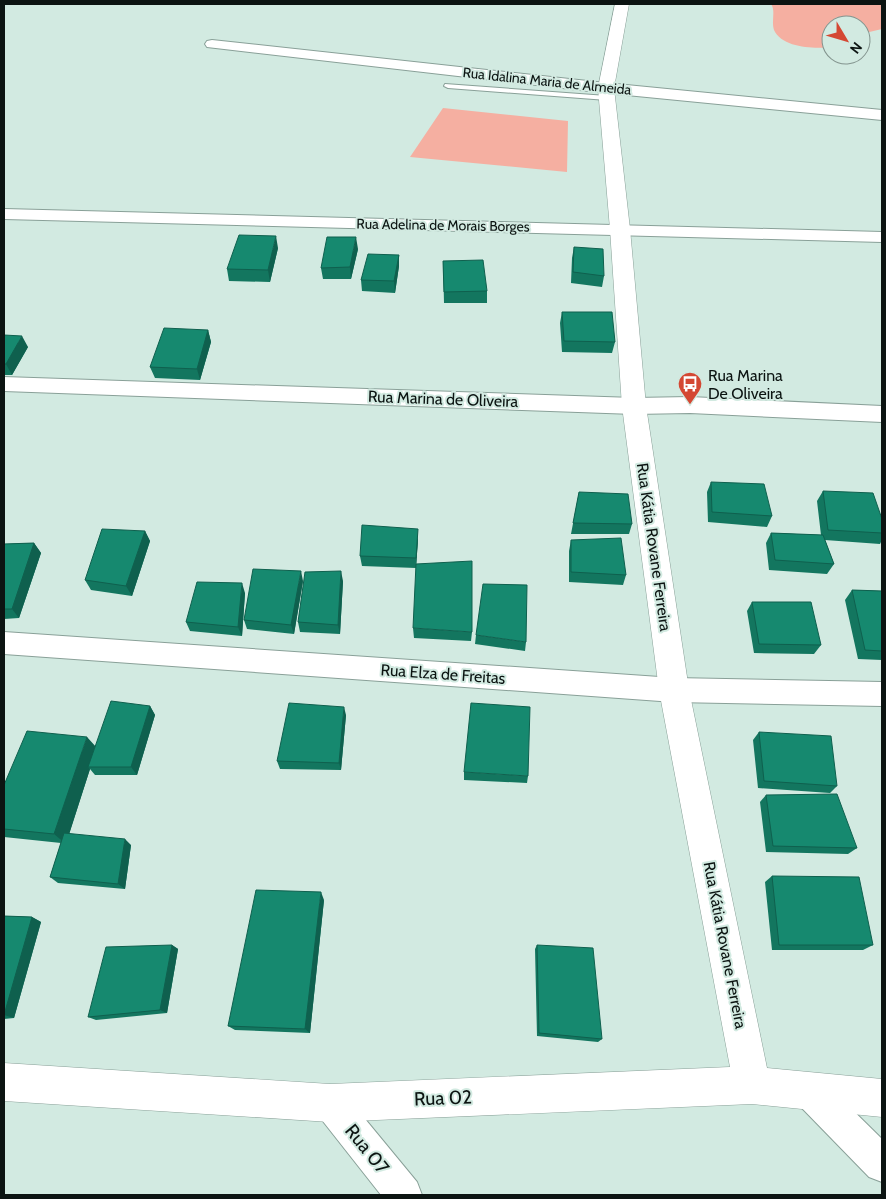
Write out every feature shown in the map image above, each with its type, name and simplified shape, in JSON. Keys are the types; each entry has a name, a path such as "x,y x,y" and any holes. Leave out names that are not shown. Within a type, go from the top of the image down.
{"street":[{"name":"Rua Kátia Rovane Ferreira","path":"622,4 606,93 620,229 634,406 674,690 752,1085"},
{"name":"Rua Idalina Maria de Almeida","path":"212,44 606,93 882,115"},
{"name":"Rua Adelina de Morais Borges","path":"4,214 882,237"},
{"name":"Rua Marina de Oliveira","path":"4,384 634,406 690,405 882,414"},
{"name":"Rua Elza de Freitas","path":"4,643 674,690 882,694"},
{"name":"Rua 02","path":"4,1082 330,1103 752,1085 882,1098"},
{"path":"808,1090 882,1164"},
{"name":"Rua 07","path":"330,1103 404,1195"}],"lane":[{"path":"448,86 606,93"}],"shaded area":[{"path":"771,4 882,4 882,29 871,32 871,15 821,15 821,48 800,46 784,41 778,36 774,30"},
{"path":"443,108 568,121 567,172 410,157"}],"building":[{"path":"239,235 276,236 268,270 227,269"},
{"path":"327,237 356,237 350,267 321,268"},
{"path":"574,247 603,249 604,276 573,272"},
{"path":"368,254 399,255 394,281 361,280"},
{"path":"483,260 487,291 444,292 443,261"},
{"path":"562,312 612,312 615,342 564,341"},
{"path":"164,328 208,330 197,369 150,367"},
{"path":"4,335 22,336 6,364 4,364"},
{"path":"711,482 764,484 772,516 712,512"},
{"path":"823,491 873,493 882,519 882,533 828,530"},
{"path":"579,492 628,494 632,524 573,523"},
{"path":"362,525 418,529 416,558 360,556"},
{"path":"102,529 145,531 126,586 85,580"},
{"path":"771,533 823,535 834,564 775,560"},
{"path":"621,538 626,575 571,572 571,540"},
{"path":"34,543 12,609 4,609 4,544"},
{"path":"472,561 472,632 413,628 416,564"},
{"path":"253,569 301,571 291,625 244,620"},
{"path":"341,571 338,625 298,622 305,572"},
{"path":"197,582 242,583 238,627 186,622"},
{"path":"483,584 527,585 526,642 476,635"},
{"path":"852,590 882,591 882,651 865,650"},
{"path":"752,602 811,602 821,645 759,644"},
{"path":"111,701 150,706 131,767 88,767"},
{"path":"289,703 344,707 339,763 277,761"},
{"path":"471,703 530,707 528,776 464,772"},
{"path":"27,731 87,737 54,834 4,829 4,785"},
{"path":"759,732 831,736 837,786 764,781"},
{"path":"837,794 857,848 773,846 766,795"},
{"path":"64,833 125,839 118,884 50,877"},
{"path":"772,876 859,877 873,945 779,945"},
{"path":"256,890 321,892 305,1029 228,1026"},
{"path":"4,916 32,917 4,1015"},
{"path":"172,945 160,1010 88,1017 106,947"},
{"path":"537,945 593,948 602,1039 539,1033"}],"place":[{"name":"Rua Marina De Oliveira","path":"690,405"}]}
